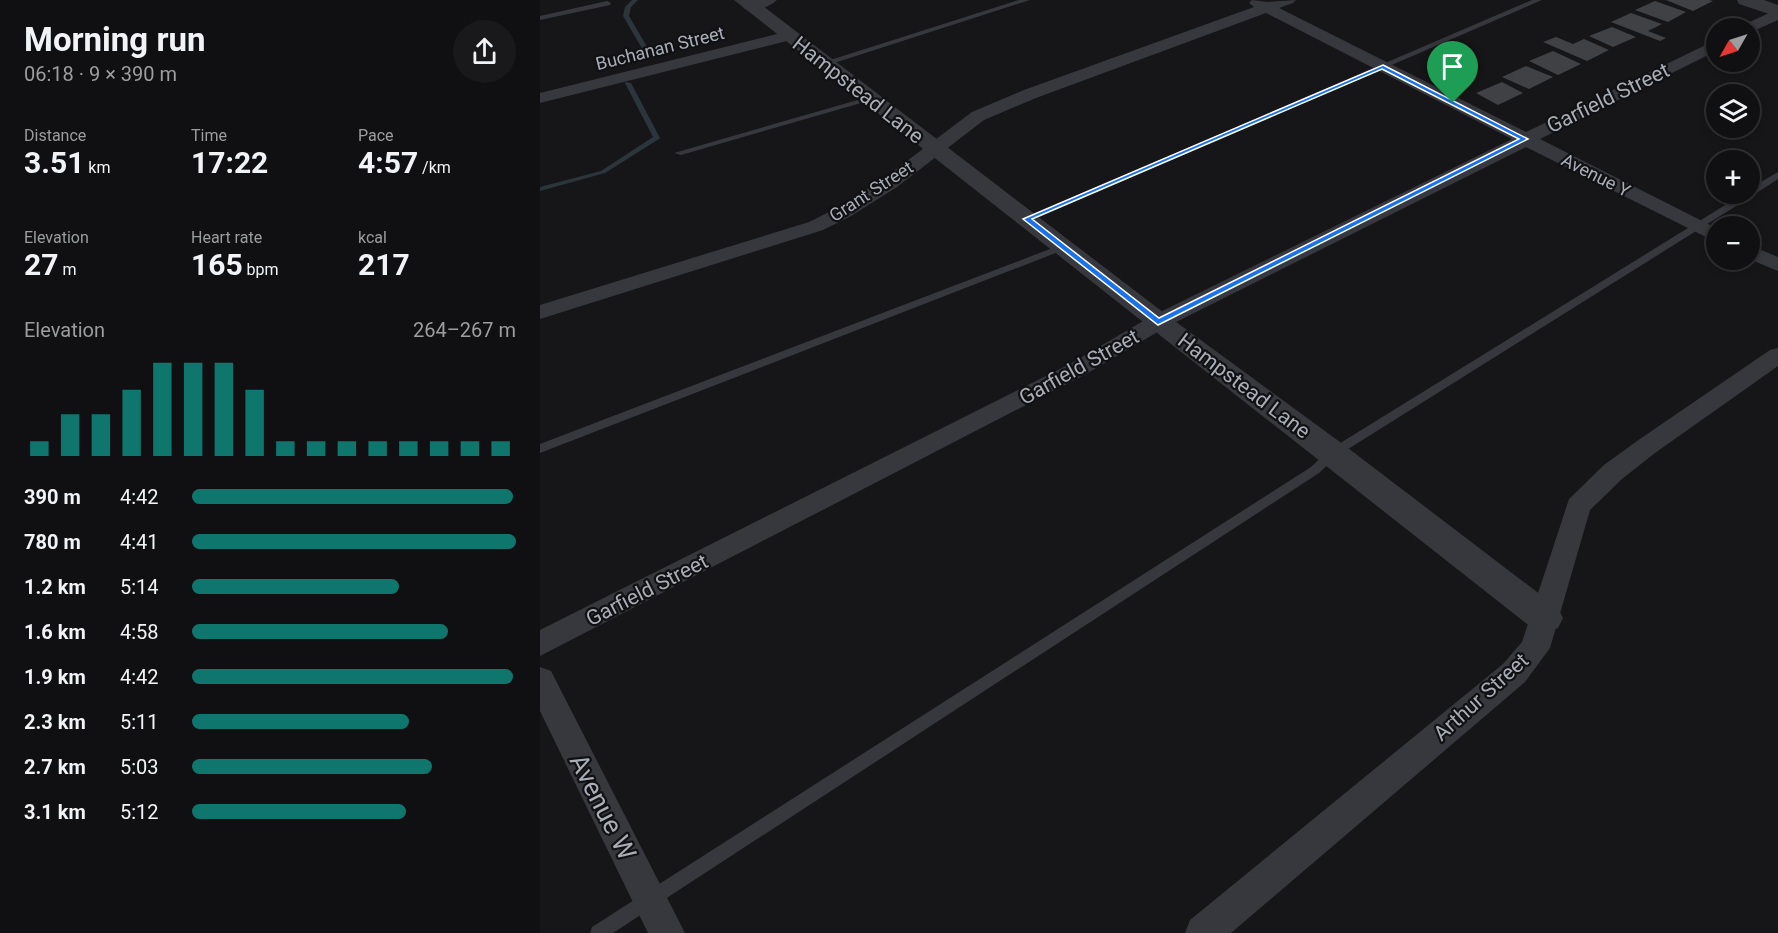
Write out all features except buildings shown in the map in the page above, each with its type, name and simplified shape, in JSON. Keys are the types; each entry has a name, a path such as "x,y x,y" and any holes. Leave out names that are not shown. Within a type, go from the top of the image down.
{"street":[{"name":"Grant Street","path":"540,312 816,226 844,212 890,183 978,116 1259,4 1288,0"},
{"path":"1746,0 1778,13"},
{"name":"Hampstead Lane","path":"754,2 789,36 1545,618"},
{"name":"Avenue Y","path":"1259,4 1706,231"},
{"path":"1760,22 1778,13"},
{"name":"Buchanan Street","path":"540,98 789,36"},
{"name":"Garfield Street","path":"540,644 1078,369 1158,322 1706,50"},
{"path":"1760,256 1778,265"},
{"name":"Arthur Street","path":"1203,933 1514,673 1535,648 1578,506 1613,472 1646,447 1778,356"},
{"name":"Avenue W","path":"540,680 667,933"}],"lane":[{"path":"825,63 1026,0"},
{"path":"1027,219 1538,0"},
{"path":"540,18 607,3"},
{"path":"678,153 871,99"},
{"path":"1760,186 1778,175"},
{"path":"598,933 1305,476 1333,453 1731,204"},
{"path":"540,449 1063,247"}],"waterway":[{"path":"635,0 628,7 626,16 650,57"},
{"path":"540,189 603,172 657,138 628,83"}],"route":[{"path":"1383,67 1453,103 1524,139 1158,322 1027,219 1383,67"}]}
